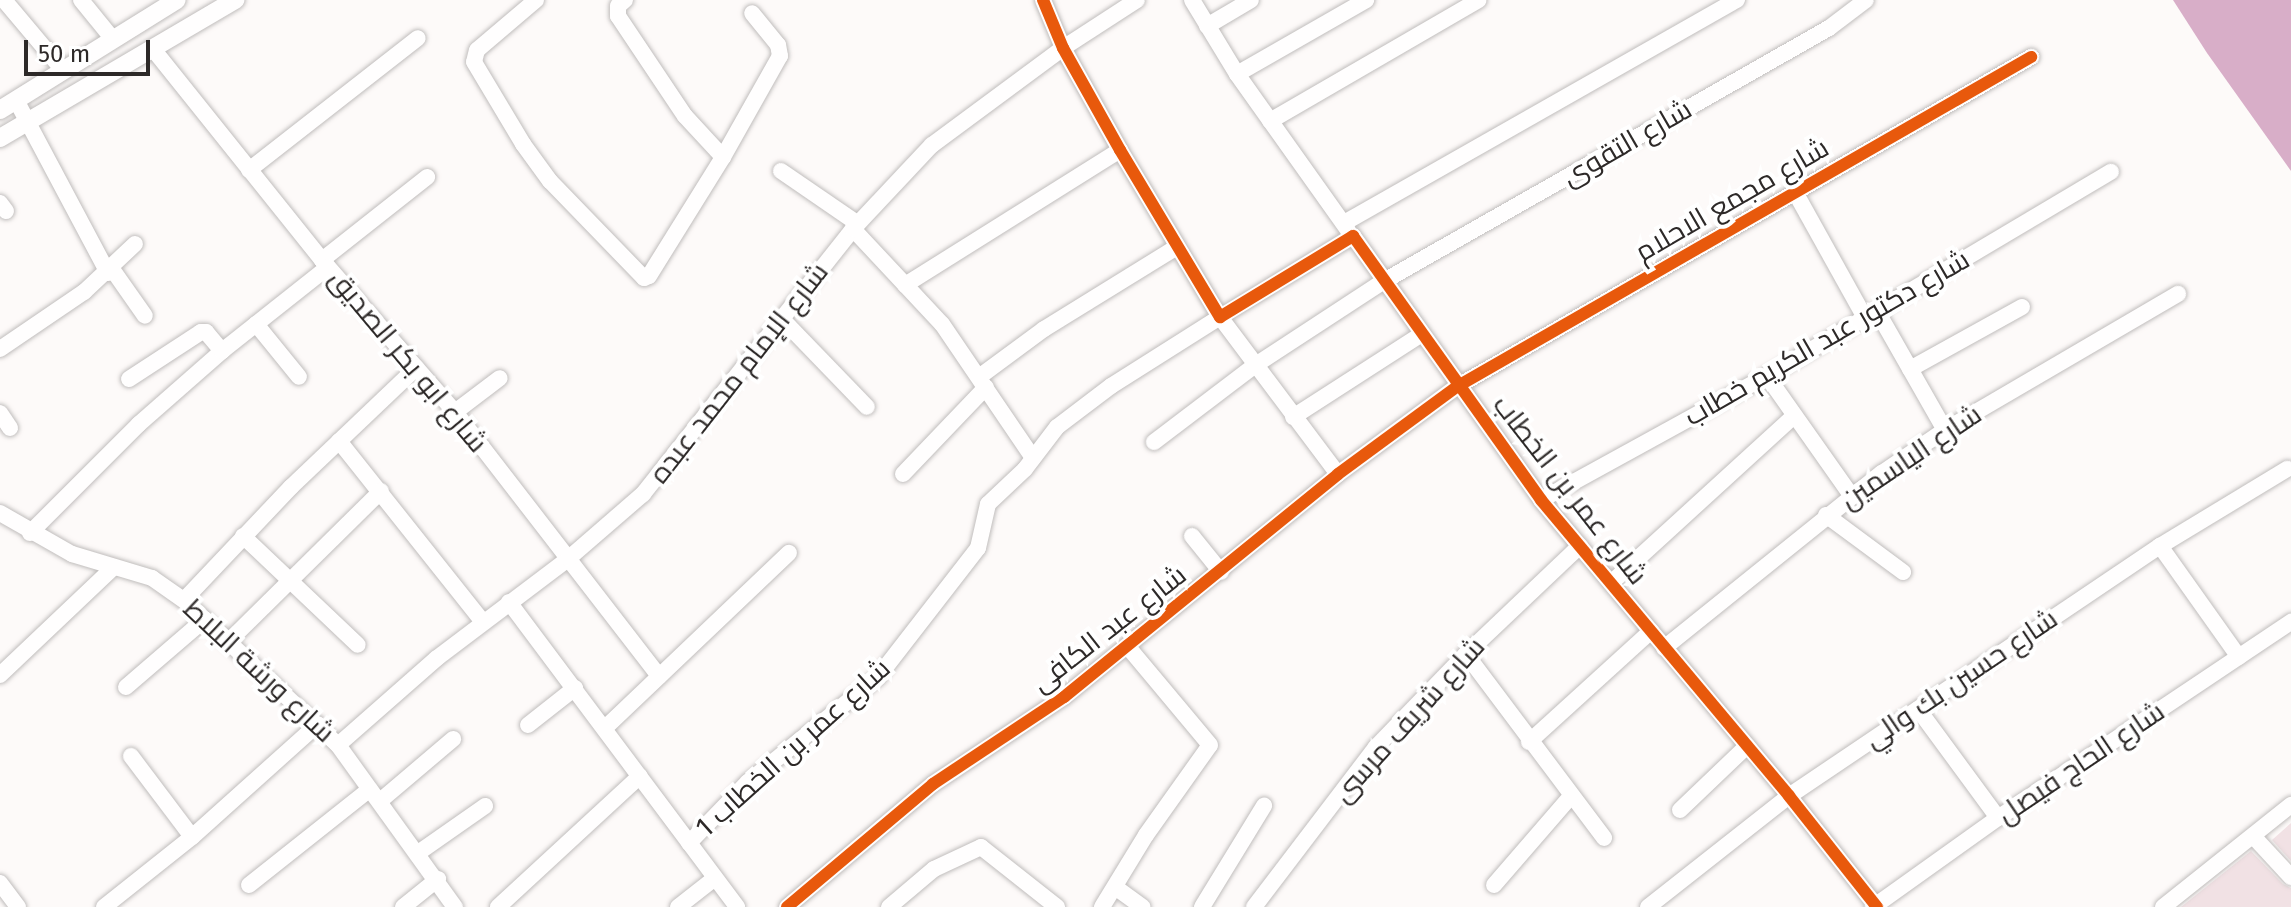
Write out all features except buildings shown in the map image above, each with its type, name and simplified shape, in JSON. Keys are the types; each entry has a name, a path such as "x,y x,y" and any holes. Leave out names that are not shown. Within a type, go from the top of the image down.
{"street":[{"path":"4,0 63,70"},
{"path":"81,0 112,38"},
{"path":"145,316 110,271 29,121 8,105 177,0"},
{"path":"0,138 235,0"},
{"path":"536,0 477,50 474,62 523,144 550,181 641,277 646,278 723,157 780,56 778,45 752,13"},
{"path":"625,0 618,6 618,16 685,116 723,157"},
{"path":"1043,0 1063,48 1220,317 1338,474"},
{"name":"شارع الإمام محمد عبده","path":"338,745 483,622 569,558 657,478 855,227 949,130 1063,48 1137,0"},
{"name":"شارع عمر بن الخطاب","path":"1192,0 1237,74 1541,500 1789,796 1875,907"},
{"path":"1207,26 1251,0"},
{"path":"1237,74 1366,0"},
{"path":"1270,121 1479,0"},
{"path":"1220,317 1348,230 1737,0"},
{"name":"شارع التقوى","path":"1154,442 1254,366 1384,281 1829,28 1866,0"},
{"path":"249,170 418,38"},
{"name":"شارع ابو بكر الصديق","path":"153,49 325,264 455,412 659,676"},
{"name":"شارع مجمع الاحلام","path":"1458,386 2031,57"},
{"path":"905,285 1120,150"},
{"path":"781,171 855,227 942,324 1033,458"},
{"name":"شارع دكتور عبد الكريم خطاب","path":"1541,500 1767,376 2111,172"},
{"path":"30,533 139,424 427,177"},
{"path":"1795,192 1871,314 1910,369 1945,430"},
{"path":"0,349 110,271 135,244"},
{"path":"903,474 983,382 1044,329 1177,247"},
{"name":"شارع الياسمين","path":"1664,648 1851,495 1945,430 2178,294"},
{"path":"1910,369 2022,307"},
{"name":"شارع عمر بن الخطاب 1","path":"689,843 748,782 878,677 978,548 988,504 1033,458 1057,427 1111,386 1220,317"},
{"path":"782,319 867,407"},
{"path":"256,324 299,377"},
{"path":"129,379 201,332 206,332 222,351"},
{"path":"1293,417 1422,334"},
{"path":"184,600 243,536 416,368"},
{"path":"1767,376 1793,417 1851,495"},
{"path":"455,412 500,378"},
{"name":"شارع عبد الكافى","path":"787,907 933,784 1064,697 1129,648 1338,474 1458,386"},
{"path":"0,413 10,428"},
{"path":"1611,583 1793,417"},
{"path":"339,441 483,622"},
{"name":"شارع حسين بك والي","path":"1648,907 1789,796 2160,546 2287,469"},
{"path":"230,640 289,578 381,491"},
{"name":"شارع ورشة البلاط","path":"0,513 30,533 72,554 152,578 184,600 230,640 338,745 438,879 455,907"},
{"path":"1826,515 1903,572"},
{"path":"243,536 358,645"},
{"path":"1192,536 1221,572"},
{"name":"شارع شريف مرسى","path":"1254,907 1376,747 1466,654 1580,546"},
{"path":"2160,546 2239,657"},
{"path":"605,728 789,553"},
{"path":"0,675 114,567"},
{"path":"509,602 737,907"},
{"path":"126,687 205,619"},
{"name":"شارع الحاج فيصل","path":"1875,907 1998,818 2291,622"},
{"path":"1529,742 1651,631"},
{"path":"1102,907 1210,745 1129,648"},
{"path":"1466,654 1529,742 1604,838"},
{"path":"528,725 575,688"},
{"path":"1918,709 1998,818"},
{"path":"104,907 192,837 318,724"},
{"path":"249,885 453,739"},
{"path":"1680,810 1747,746"},
{"path":"131,756 192,837"},
{"path":"498,907 640,776"},
{"path":"1494,885 1571,796"},
{"path":"2163,907 2291,805"},
{"path":"418,853 485,806"},
{"path":"1202,907 1264,806"},
{"path":"2253,836 2291,877"},
{"path":"889,907 934,869 979,848 986,848 1057,907"},
{"path":"678,907 715,878"},
{"path":"403,907 438,879"},
{"path":"0,883 18,907"},
{"path":"1115,887 1143,907"}],"shaded area":[{"path":"2173,0 2291,0 2291,171 2207,53"}],"cycle path":[{"path":"1043,0 1063,48 1220,317 1353,236 1541,500 1789,796 1877,907"},
{"path":"787,907 933,784 1064,697 1338,474 1458,386 2031,57"}]}
